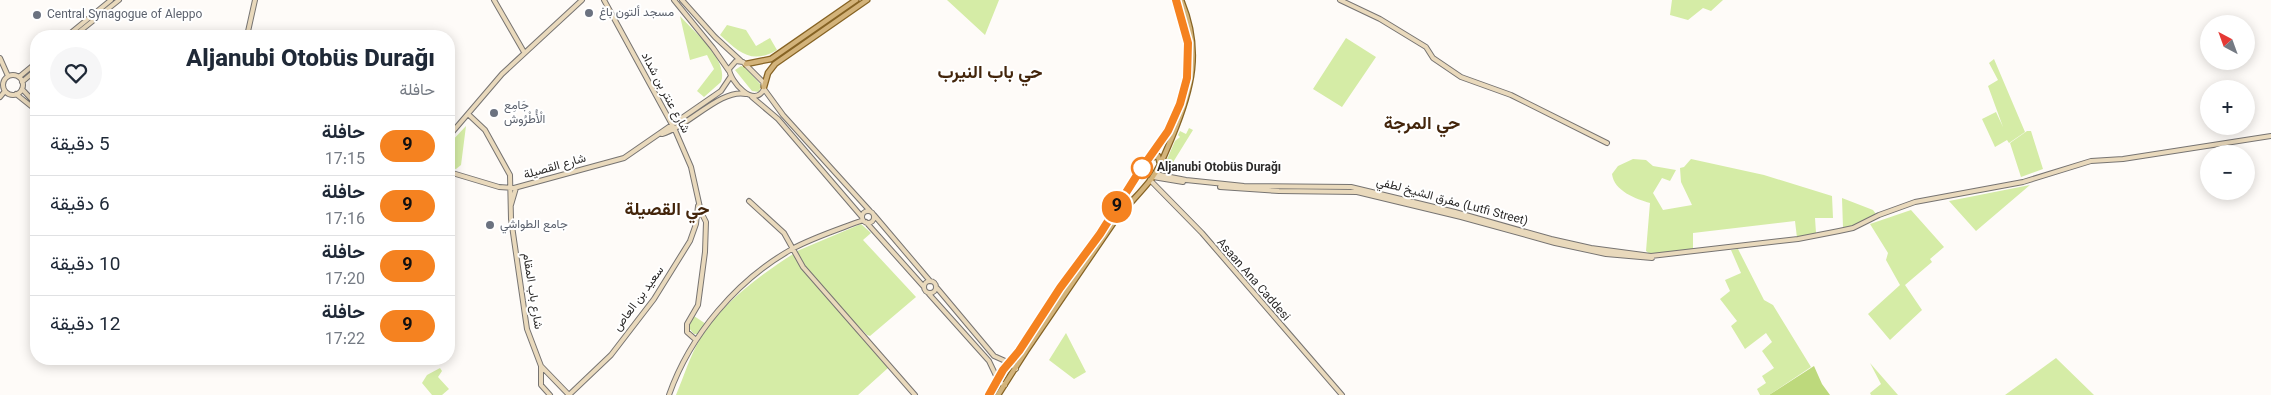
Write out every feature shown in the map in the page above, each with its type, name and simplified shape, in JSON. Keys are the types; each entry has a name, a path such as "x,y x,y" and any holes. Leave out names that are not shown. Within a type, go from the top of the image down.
{"main road":[{"path":"746,64 771,59 856,0"},
{"path":"764,88 768,73 775,64 867,0"},
{"path":"989,395 998,379 1100,234 1168,131 1180,104 1187,78 1188,43 1176,0"},
{"path":"998,395 1114,222 1126,205 1152,178 1160,165 1184,108 1192,77 1193,45 1187,14 1181,0"},
{"path":"1149,158 1158,156 1160,165"},
{"path":"1130,186 1132,191 1138,194"}],"street":[{"path":"74,30 111,0"},
{"path":"81,30 118,0"},
{"path":"249,30 256,0"},
{"path":"494,0 524,52"},
{"path":"455,129 494,82 582,0"},
{"name":"شارع عنتر بن شداد","path":"604,0 675,130 691,167 698,200"},
{"path":"674,0 713,48 731,76 746,94 771,113 799,144 924,287 925,292 929,294 989,361 998,379 1006,385"},
{"path":"682,0 715,37 761,80 764,88 805,139 874,215 930,281 936,284 936,288 994,356 1010,363 1016,369"},
{"path":"1340,0 1380,19 1426,46 1433,58 1462,77 1511,95 1607,143"},
{"path":"0,58 8,76"},
{"path":"729,71 733,62 740,61"},
{"path":"21,80 30,70"},
{"path":"21,80 30,74"},
{"path":"6,92 3,83 8,76 15,75 21,80 22,89 30,98"},
{"name":"شارع القصيلة","path":"455,174 499,187 516,188 624,158 721,91 731,76"},
{"path":"752,97 759,96 764,88"},
{"path":"16,94 22,89"},
{"path":"6,92 16,94 30,105"},
{"path":"0,97 6,92"},
{"name":"شارع القصيلة","path":"661,134 675,130 726,96 738,93 746,94"},
{"name":"شارع باب المقام","path":"468,114 486,130 510,175 510,207 525,320 541,366 569,395"},
{"path":"1152,178 1252,190 1357,192 1461,217 1554,243 1631,257 1663,257 1848,230 1916,202 2023,182 2091,161 2124,159 2271,136"},
{"path":"799,144 801,140 805,139"},
{"path":"805,151 809,150 811,146"},
{"name":"مفرق الشيخ لطفي (Lutfi Street)","path":"1152,178 1245,186 1356,188 1591,248 1651,256 1783,241"},
{"name":"Asaan Ana Caddesi","path":"1152,178 1325,374 1341,395"},
{"name":"Asaan Ana Caddesi","path":"1152,178 1341,395"},
{"name":"شارع باب المقام","path":"510,207 516,188"},
{"path":"696,340 686,329 686,324 698,305 705,252 706,222 698,200"},
{"name":"سعيد بن العاص","path":"569,395 611,355 654,300 690,241 697,218 698,200"},
{"path":"749,201 784,234 803,267 915,395"},
{"path":"864,220 864,212 870,211"},
{"path":"669,395 675,378 701,331 743,285 793,249 864,220 871,222 874,215"},
{"path":"924,287 930,281"},
{"path":"929,294 935,292 936,288"},
{"path":"541,366 541,385 550,395"}],"green space":[{"path":"947,0 999,0 985,35"},
{"path":"1672,0 1723,0 1711,11 1703,8 1688,20 1670,15"},
{"path":"680,16 709,47 720,65 721,82 704,97 697,91 714,69 707,55 690,60"},
{"path":"727,25 746,30 756,46 770,38 777,50 760,56 753,56 740,51 720,35"},
{"path":"1346,38 1376,57 1342,107 1313,89"},
{"path":"1994,59 2025,132 2009,143 2007,140 1995,147 1982,119 1996,112 2003,127 1988,86 1998,80 1989,63"},
{"path":"741,66 745,67 761,85 759,92 752,91 735,70"},
{"path":"466,126 461,165 456,169 455,169 455,138"},
{"path":"1189,128 1193,130 1167,172 1162,171 1175,141 1180,137 1178,135 1180,131 1186,134"},
{"path":"2027,131 2031,131 2043,169 2021,177 2010,143"},
{"path":"1633,159 1646,160 1653,166 1676,170 1670,181 1662,178 1653,193 1663,210 1692,205 1681,182 1680,168 1684,167 1691,159 1764,175 1832,196 1833,218 1815,218 1816,233 1797,238 1795,221 1693,233 1693,250 1650,254 1646,251 1650,203 1632,197 1621,190 1612,174 1618,166"},
{"path":"2030,185 1976,231 1949,201"},
{"path":"1842,198 1873,210 1876,214 1861,223 1843,228"},
{"path":"1911,210 1944,247 1930,259 1932,262 1905,285 1922,310 1890,340 1868,314 1900,285 1886,260 1888,253 1870,224"},
{"path":"861,224 871,233 863,240 916,297 870,336 819,285 797,251"},
{"path":"1738,249 1764,300 1773,305 1811,367 1769,395 1760,395 1757,389 1766,383 1762,376 1774,368 1762,351 1772,342 1766,333 1745,349 1731,326 1737,321 1720,299 1730,291 1725,280 1741,273 1731,250"},
{"path":"793,254 811,278 888,368 858,395 676,395 696,346 709,326 742,291"},
{"path":"694,316 706,324 698,334 694,334 688,327"},
{"path":"1066,333 1086,372 1074,379 1049,360"},
{"path":"2056,358 2094,395 2005,395"},
{"path":"1870,363 1898,395 1871,395 1870,393 1881,384"},
{"path":"1814,366 1822,384 1830,395 1769,395"},
{"path":"440,368 442,371 438,377 449,389 442,395 432,395 422,383 427,375"}],"bus line":[{"name":"9","path":"989,395 1000,374 1019,351 1060,288 1100,234 1139,172 1168,131 1180,104 1187,78 1188,43 1182,15 1176,0"}],"place":[{"name":"مسجد ألتون باغ","path":"589,13"},
{"name":"Central Synagogue of Aleppo","path":"37,15"},
{"name":"جَامِع الْأُطْرُوش","path":"494,113"},
{"name":"Aljanubi Otobüs Durağı","path":"1142,168"},
{"name":"جامع الطواشي","path":"490,225"}],"district":[{"name":"حي باب النيرب","path":"990,74"},
{"name":"حي المرجة","path":"1422,125"},
{"name":"حي القصيلة","path":"667,211"}]}
